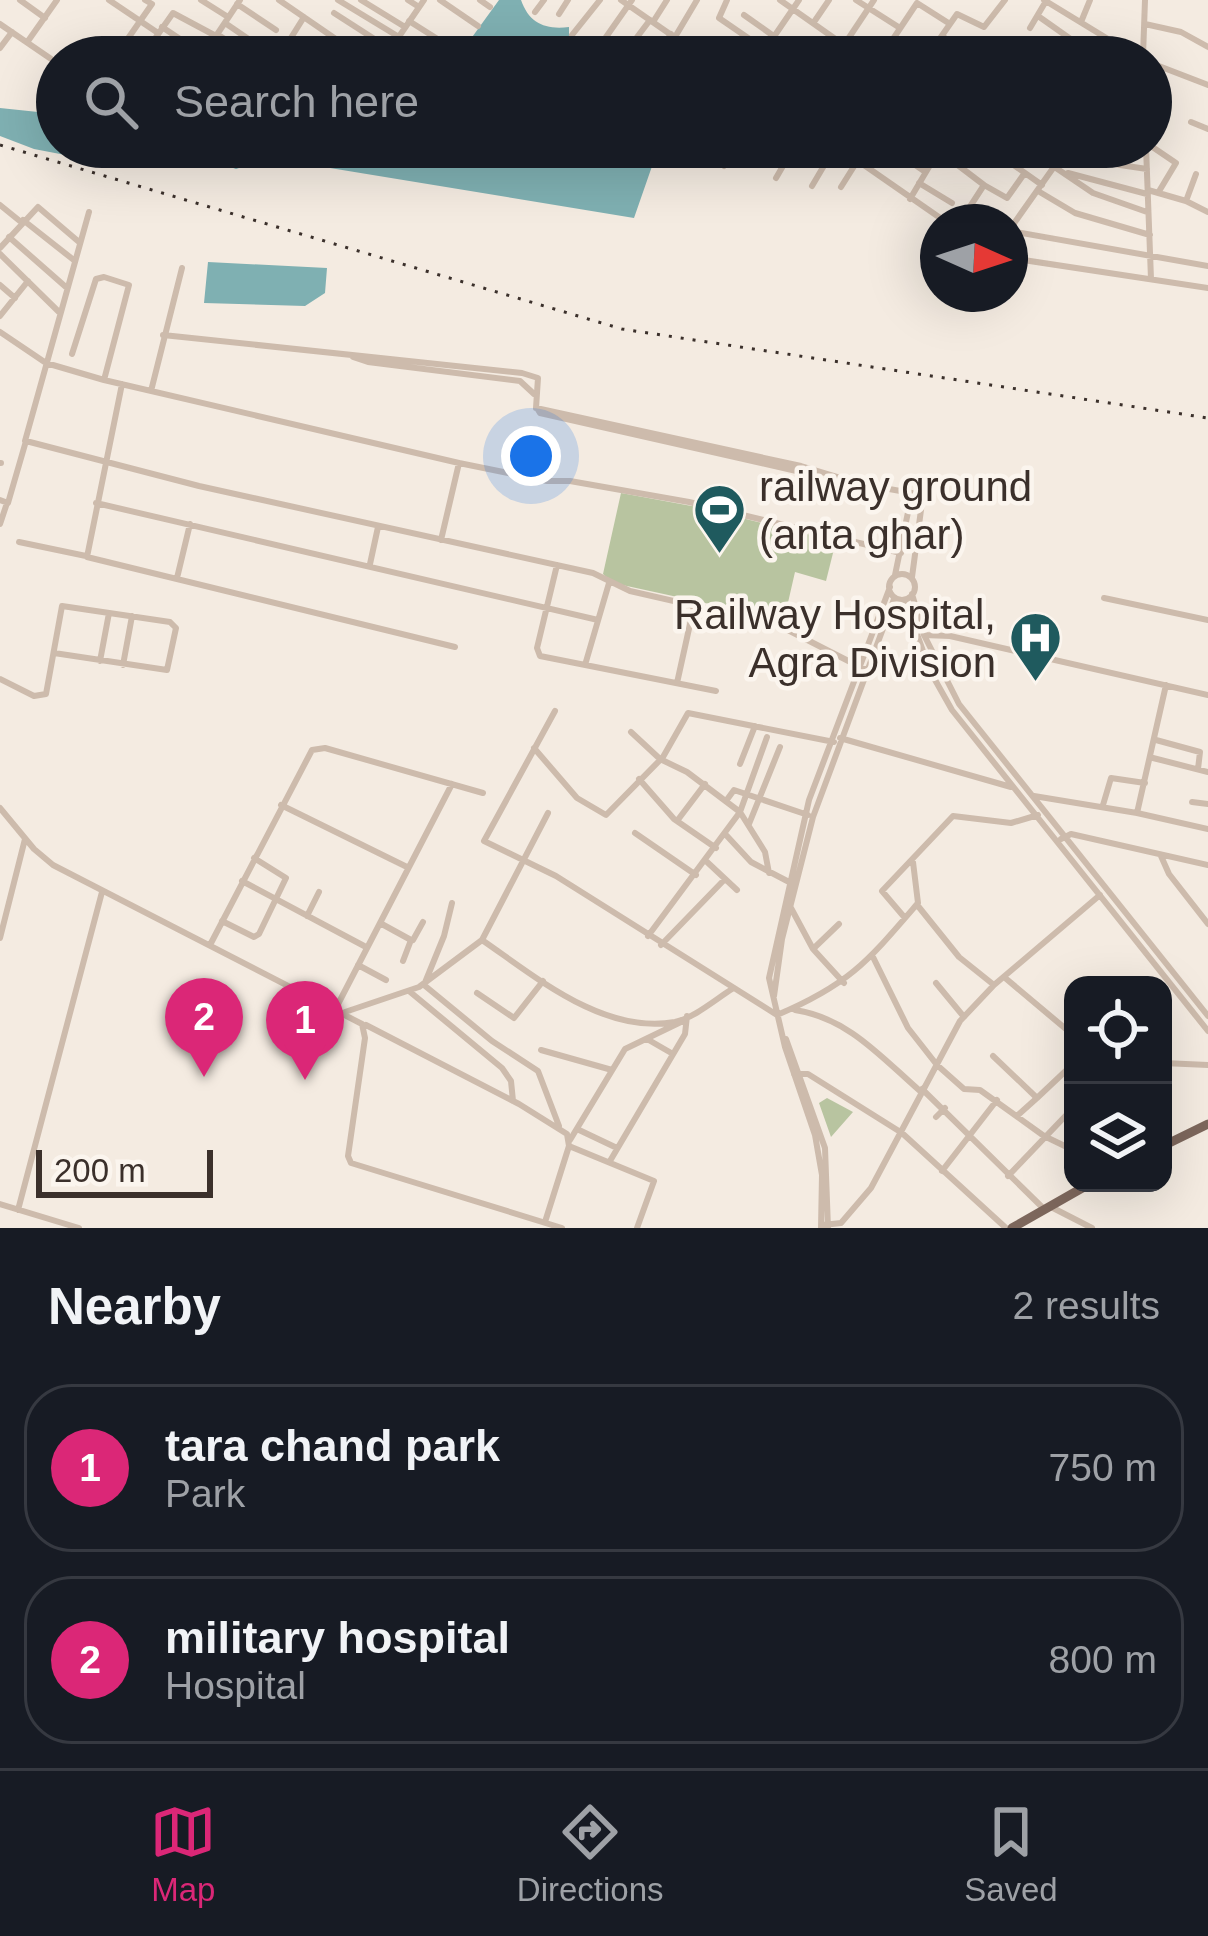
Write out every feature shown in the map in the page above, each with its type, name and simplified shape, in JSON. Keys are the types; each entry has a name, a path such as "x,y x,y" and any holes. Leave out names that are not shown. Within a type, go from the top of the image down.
{"main road":[{"path":"1172,1142 1208,1124"},
{"path":"1009,1228 1074,1192"}],"street":[{"path":"20,0 45,18"},
{"path":"28,42 57,0"},
{"path":"110,0 173,36"},
{"path":"130,36 152,4 145,0"},
{"path":"201,0 246,36"},
{"path":"279,0 330,35"},
{"path":"338,0 397,36"},
{"path":"361,0 428,36"},
{"path":"400,36 421,4 407,0"},
{"path":"440,0 478,26"},
{"path":"480,0 490,7"},
{"path":"536,12 544,0"},
{"path":"559,14 568,0"},
{"path":"572,35 600,0"},
{"path":"639,36 668,0"},
{"path":"605,36 627,2 673,36 698,0"},
{"path":"726,0 718,18 740,36"},
{"path":"780,0 833,36"},
{"path":"776,36 799,0"},
{"path":"813,23 829,0"},
{"path":"856,0 872,4 900,28"},
{"path":"941,36 960,14 987,26 1005,0"},
{"path":"1082,22 1090,0"},
{"path":"1144,0 1144,36"},
{"path":"1030,28 1045,1 1101,36"},
{"path":"156,36 177,13 217,35 238,2 275,30"},
{"path":"895,36 917,3 950,23"},
{"path":"850,36 872,4"},
{"path":"334,13 368,36"},
{"path":"744,15 774,36"},
{"path":"1038,16 1067,36"},
{"path":"293,36 304,17"},
{"path":"0,24 36,48"},
{"path":"1145,24 1180,32 1208,47"},
{"path":"0,48 12,32"},
{"path":"1172,71 1208,85"},
{"path":"1191,122 1208,129"},
{"path":"1158,193 1176,162 1172,160"},
{"path":"776,178 782,168"},
{"path":"812,186 823,168"},
{"path":"841,188 853,168"},
{"path":"869,168 920,205"},
{"path":"920,168 924,171"},
{"path":"910,199 926,168"},
{"path":"963,168 1009,197 1024,172"},
{"path":"1018,168 1075,213 1150,235"},
{"path":"1054,168 1094,193 1147,212"},
{"path":"1143,168 1147,169 1151,279"},
{"path":"1028,205 1057,170"},
{"path":"1057,170 1158,193 1208,212"},
{"path":"1186,201 1196,174"},
{"path":"919,183 952,203"},
{"path":"972,204 984,185"},
{"path":"0,205 75,261"},
{"path":"3,244 38,207 80,243"},
{"path":"0,524 89,212"},
{"path":"1028,233 1208,266"},
{"path":"3,244 28,281 60,313"},
{"path":"3,244 67,288"},
{"path":"1028,260 1208,288"},
{"path":"151,391 182,268"},
{"path":"72,355 96,279 130,286 104,380"},
{"path":"0,316 28,281"},
{"path":"0,285 15,298"},
{"path":"0,332 46,363 104,380 459,464 689,502 902,553"},
{"path":"164,335 344,353 368,362 463,370 520,381 535,394 540,413 801,474 923,496 909,597 920,635 941,694 1016,789"},
{"path":"88,556 122,384"},
{"path":"25,441 378,527 593,573 609,584 780,626 864,669"},
{"path":"441,539 459,464"},
{"path":"844,983 813,949 788,907 791,883 902,553 912,493"},
{"path":"96,503 598,620"},
{"path":"177,580 190,524"},
{"path":"370,564 378,527"},
{"path":"19,542 455,647"},
{"path":"557,565 538,652 545,658 716,692"},
{"path":"895,575 911,577"},
{"path":"585,665 609,584"},
{"path":"864,669 894,599 890,587"},
{"path":"894,599 909,597"},
{"path":"1104,598 1208,620"},
{"path":"0,679 41,697 48,691 54,653 62,606 176,626 171,664 164,670 54,653"},
{"path":"677,683 694,606"},
{"path":"100,661 109,613"},
{"path":"123,664 132,616"},
{"path":"920,635 950,636 1208,695"},
{"path":"920,635 958,704 1104,892 1208,1016"},
{"path":"1137,813 1166,686"},
{"path":"554,711 484,836 486,843 567,883 777,1015"},
{"path":"533,747 568,790 603,814 660,760 688,713 838,739 1027,794 1208,829"},
{"path":"740,764 755,726"},
{"path":"631,732 660,760 705,784 740,812 766,851 769,873"},
{"path":"648,937 740,812 767,737"},
{"path":"1156,740 1198,751 1198,769"},
{"path":"749,824 779,746"},
{"path":"210,945 281,805 317,748 483,794"},
{"path":"1152,758 1208,772"},
{"path":"1103,806 1111,778 1145,783"},
{"path":"639,779 676,820 716,848"},
{"path":"340,1010 358,965 452,784"},
{"path":"676,820 705,784"},
{"path":"726,801 734,790 810,816"},
{"path":"1027,794 1038,815 1061,838 1088,837 1208,865"},
{"path":"1192,802 1208,804"},
{"path":"281,805 409,868"},
{"path":"0,808 53,865 340,1010 561,1129"},
{"path":"340,1010 424,985 482,940 548,813"},
{"path":"905,917 882,892 953,816 1011,824 1038,815"},
{"path":"810,816 772,1003 818,1152 825,1227 841,1223 856,1209 964,1017 1004,976 1104,892"},
{"path":"635,833 696,875"},
{"path":"725,835 751,862 791,883"},
{"path":"0,938 25,839"},
{"path":"1161,856 1169,874 1208,924"},
{"path":"222,920 257,936 285,876 254,858"},
{"path":"706,861 737,890"},
{"path":"913,862 917,905 959,957 994,986"},
{"path":"661,945 725,879"},
{"path":"242,881 367,948"},
{"path":"18,1210 102,892"},
{"path":"307,916 319,892"},
{"path":"1104,892 1208,1031"},
{"path":"424,985 452,903"},
{"path":"777,1015 844,983 917,905"},
{"path":"1194,906 1208,908"},
{"path":"404,961 423,922"},
{"path":"380,923 412,943"},
{"path":"813,949 839,924"},
{"path":"482,940 587,1010 625,1018 671,1022 732,988"},
{"path":"873,956 910,1032 937,1065 965,1090 978,1089 998,1100 1064,1146"},
{"path":"358,965 386,980"},
{"path":"1004,976 1064,1027"},
{"path":"476,993 514,1018 543,981"},
{"path":"936,983 964,1017"},
{"path":"424,985 492,1041 538,1071 570,1143 654,1181 637,1228"},
{"path":"409,991 502,1068 511,1081 513,1102"},
{"path":"791,1009 820,1014 846,1028 945,1108 1008,1176 1046,1207 1092,1228"},
{"path":"545,1222 570,1143 625,1049 680,1025 686,1017"},
{"path":"610,1161 688,1027 686,1017"},
{"path":"362,1024 363,1060 348,1156 354,1166 562,1228"},
{"path":"647,1039 673,1054"},
{"path":"541,1050 612,1070"},
{"path":"993,1056 1037,1098"},
{"path":"1172,1064 1208,1065"},
{"path":"1018,1115 1064,1072"},
{"path":"797,1073 902,1133 1009,1228"},
{"path":"942,1171 998,1100"},
{"path":"936,1117 945,1108"},
{"path":"1008,1176 1064,1117"},
{"path":"577,1129 617,1148"},
{"path":"0,1204 79,1228"}],"green space":[{"name":"railway ground (anta ghar)","path":"621,493 836,541 826,581 795,572 784,620 613,583 603,574"},
{"path":"827,1098 853,1112 831,1137 819,1103"}],"water":[{"path":"499,0 521,0 539,23 569,27 569,36 473,36"},
{"path":"0,108 36,112 36,149 0,136"},
{"path":"330,168 651,168 634,218"},
{"path":"208,262 327,268 325,293 305,306 204,303"}],"railway":[{"path":"0,145 36,156"},
{"path":"78,168 622,329 1208,418"}],"place":[{"name":"railway ground (anta ghar)","path":"720,556"},
{"name":"Railway Hospital, Agra Division","path":"1035,684"},
{"name":"military hospital","path":"204,1077"},
{"name":"tara chand park","path":"305,1080"}]}
